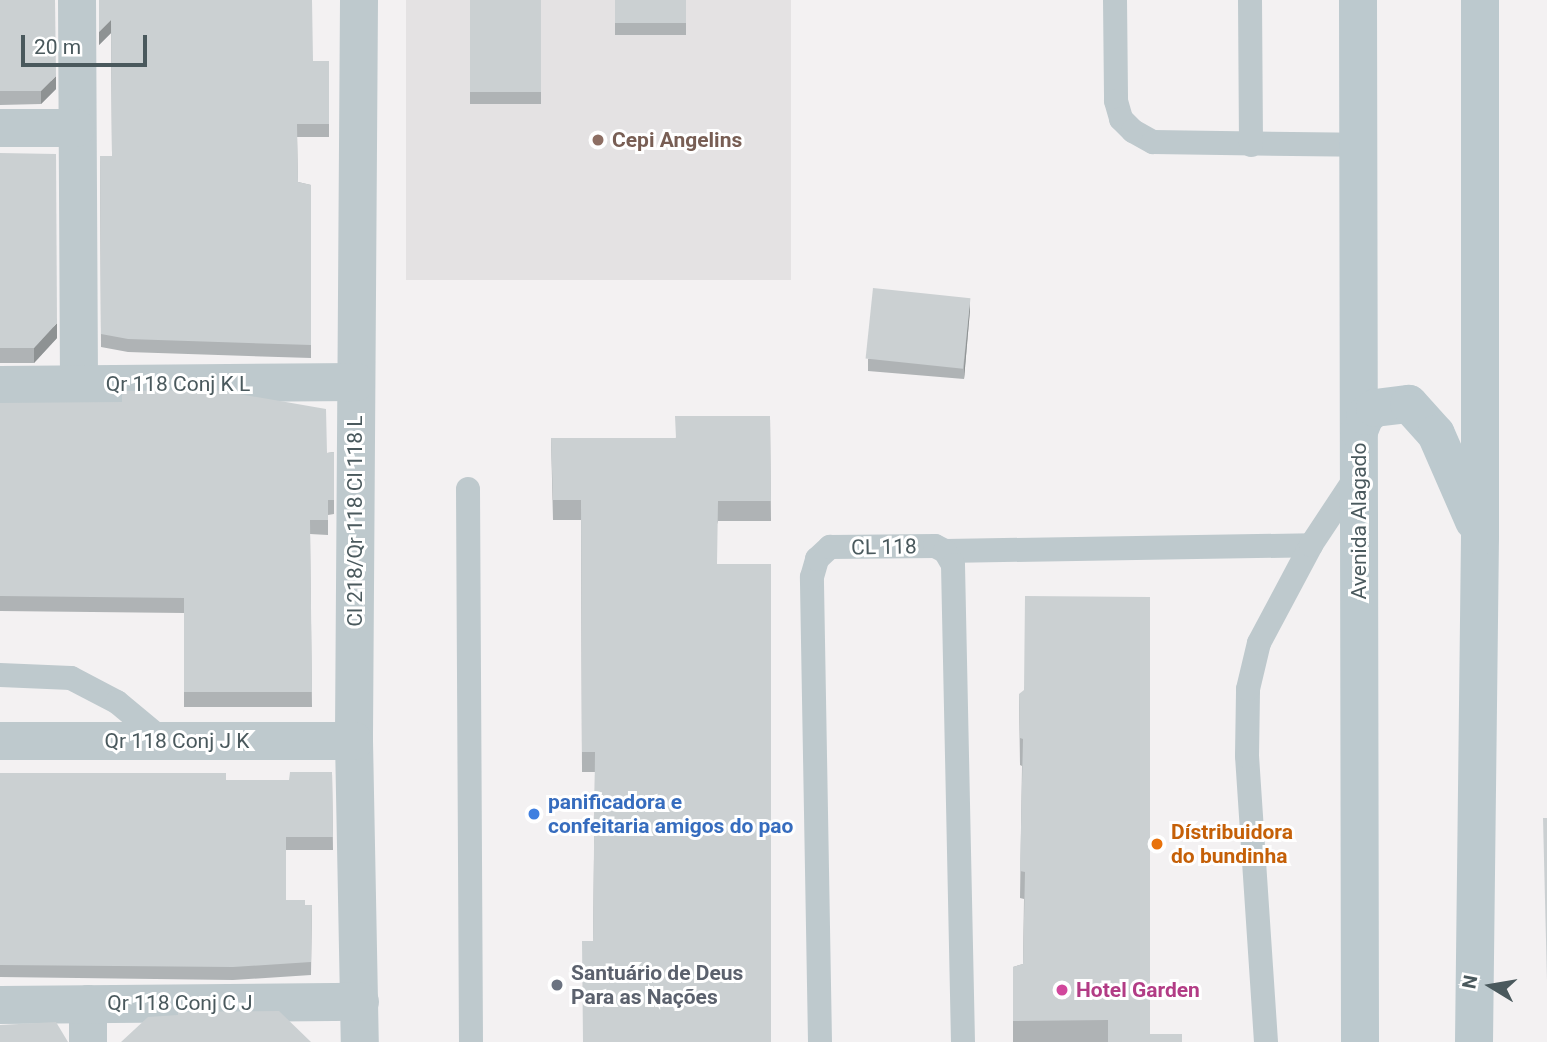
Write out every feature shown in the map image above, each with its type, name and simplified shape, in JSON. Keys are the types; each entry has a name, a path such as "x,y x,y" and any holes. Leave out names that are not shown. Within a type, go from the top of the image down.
{"main road":[{"name":"Avenida Alagado","path":"1358,0 1360,1042"},
{"path":"1474,1042 1480,536 1480,0"},
{"path":"1359,431 1365,416 1375,408 1409,404 1436,434 1480,536"}],"street":[{"path":"77,0 79,384"},
{"name":"Cl 218/Qr 118 Cl 118 L","path":"359,0 354,741 360,1042"},
{"path":"0,128 76,128"},
{"name":"Qr 118 Conj K L","path":"0,385 356,382"},
{"name":"Qr 118 Conj J K","path":"0,741 354,741"},
{"name":"Qr 118 Conj C J","path":"0,1005 360,1002"},
{"path":"88,1004 88,1042"}],"lane":[{"path":"1115,0 1116,101 1121,119 1153,142 1357,145"},
{"path":"1250,0 1251,145"},
{"path":"1266,1042 1247,756 1248,690 1259,643 1311,545 1360,470"},
{"path":"468,489 471,1042"},
{"path":"945,551 1311,545"},
{"name":"CL 118","path":"820,1042 812,577 817,559 830,547 934,546 945,551 953,565 963,1042"},
{"path":"0,675 71,677 117,702 163,741"}],"shaded area":[{"name":"Cepi Angelins","path":"406,0 791,0 791,280 406,280"}],"building":[{"path":"0,0 55,0 56,76 41,91 0,91"},
{"path":"99,0 312,0 313,61 329,61 329,124 297,124 298,182 311,185 311,345 128,339 101,334 100,156 112,156 111,20 99,32"},
{"path":"470,0 541,0 541,92 470,92"},
{"path":"615,0 686,0 686,23 615,23"},
{"path":"0,153 56,154 57,323 34,348 0,348"},
{"path":"873,288 970,298 963,369 866,359"},
{"path":"216,390 326,409 327,453 334,452 334,500 328,500 328,520 310,520 312,692 184,692 184,598 0,596 0,403 122,402 122,391"},
{"path":"675,416 770,416 771,501 718,501 717,564 771,564 771,1042 583,1042 582,941 593,941 595,752 582,752 581,500 553,500 551,438 676,438"},
{"path":"1025,596 1150,597 1150,1034 1182,1034 1182,1042 1108,1042 1108,1020 1013,1021 1013,967 1023,964 1025,872 1020,871 1023,739 1020,738 1019,694 1024,690"},
{"path":"290,772 332,772 333,837 286,837 286,900 305,900 305,905 312,905 311,962 233,967 0,965 0,773 226,773 226,780 289,780"},
{"path":"1543,818 1547,818 1547,981"},
{"path":"279,1011 311,1042 121,1042 148,1017 178,1015 178,1012"},
{"path":"56,1022 68,1042 0,1042 0,1025"}],"place":[{"name":"Cepi Angelins","path":"598,140"},
{"name":"panificadora e confeitaria amigos do pao","path":"534,814"},
{"name":"Dístribuidora do bundinha","path":"1157,844"},
{"name":"Santuário de Deus Para as Nações","path":"557,985"},
{"name":"Hotel Garden","path":"1062,990"}]}
